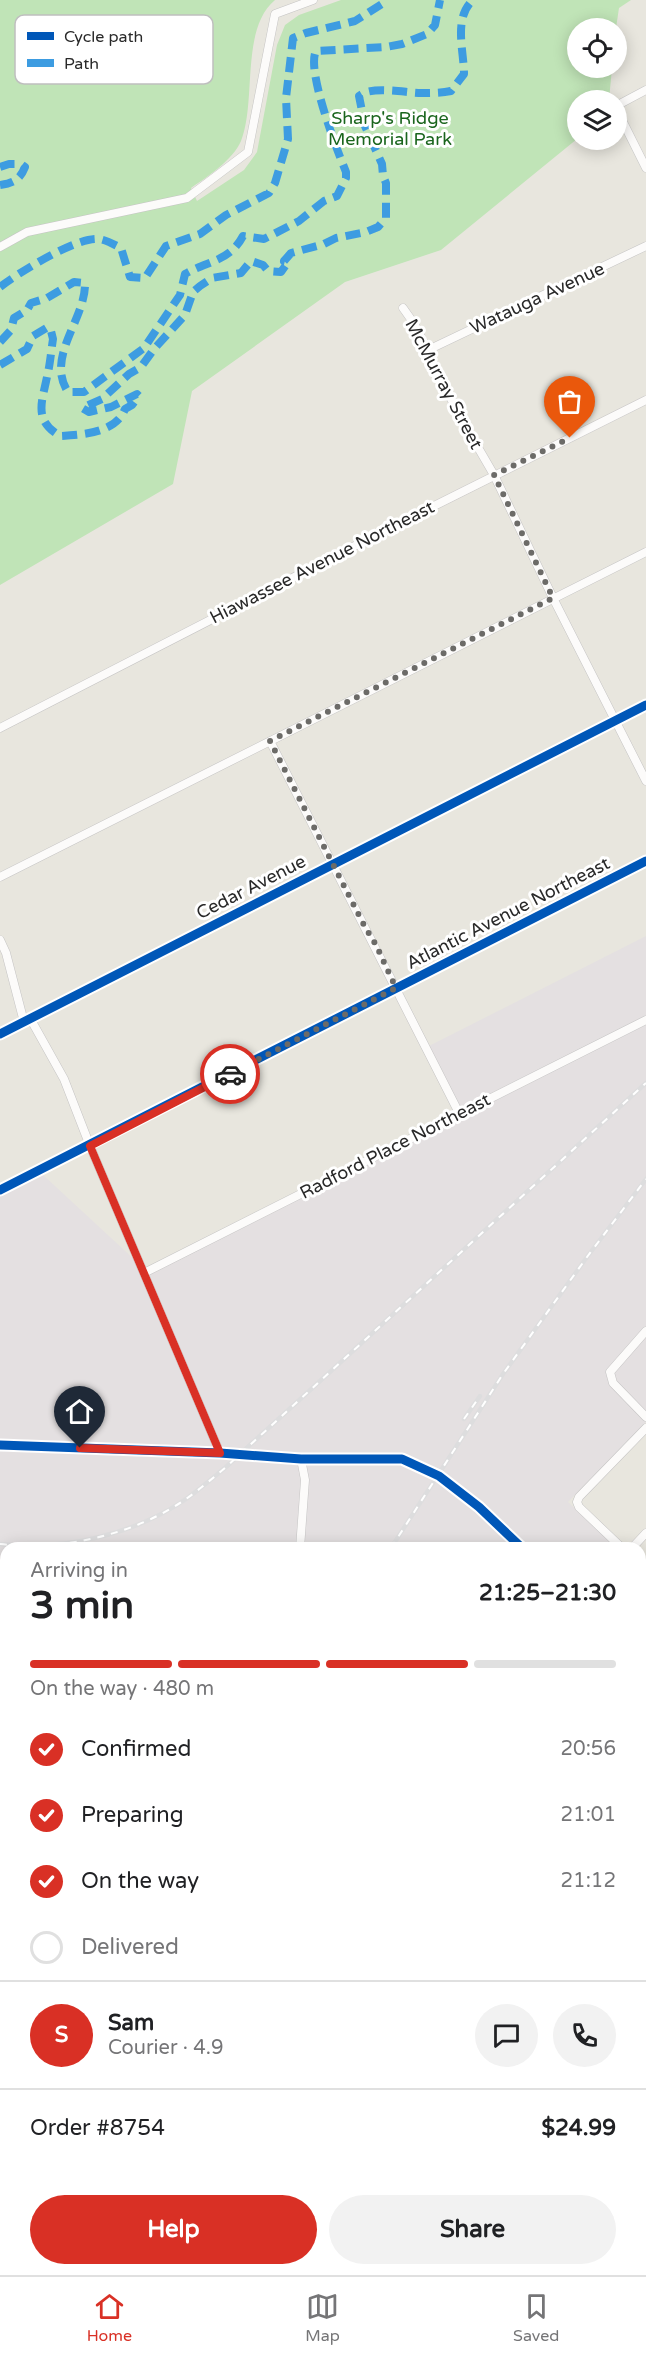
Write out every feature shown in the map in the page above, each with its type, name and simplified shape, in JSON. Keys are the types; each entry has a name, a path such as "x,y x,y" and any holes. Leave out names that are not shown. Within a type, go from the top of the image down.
{"main road":[{"path":"0,1445 220,1453 301,1459 402,1460 439,1476 479,1507 516,1542"}],"street":[{"path":"0,248 27,232 187,198 248,152 275,14 313,0"},
{"path":"627,101 646,90"},
{"path":"627,129 646,168"},
{"name":"Watauga Avenue","path":"428,350 646,246"},
{"name":"McMurray Street","path":"403,308 415,325 458,413 494,475 553,598 646,781"},
{"name":"Hiawassee Avenue Northeast","path":"0,728 494,475 646,400"},
{"path":"0,877 646,552"},
{"name":"Cedar Avenue","path":"0,1034 646,705"},
{"path":"270,741 376,945 459,1113"},
{"name":"Atlantic Avenue Northeast","path":"0,1190 646,861"},
{"path":"0,940 27,1020 64,1079 220,1453"},
{"name":"Radford Place Northeast","path":"144,1273 646,1020"},
{"path":"646,1331 610,1372 613,1383 646,1417"},
{"path":"616,1542 579,1507 577,1502 579,1497 646,1428"},
{"path":"300,1542 305,1480 301,1459"}],"shaded area":[{"path":"646,936 646,1422 568,1502 611,1542 0,1542 0,1195 42,1174 150,1274 463,1115 427,1047"}],"green space":[{"name":"Sharp's Ridge Memorial Park","path":"0,0 275,0 264,13 257,29 253,47 246,125 241,141 226,161 191,188 197,201 244,170 257,152 277,45 285,25 299,15 341,0 631,0 619,8 618,18 567,18 567,78 611,78 610,90 567,90 567,147 441,250 345,282 192,391 173,484 0,585"}],"railway":[{"path":"72,1542 121,1531 166,1512 186,1499 226,1467 646,1083"},
{"path":"395,1542 503,1374 646,1179"},
{"path":"464,1419 480,1396"}],"marked path":[{"path":"0,287 63,249 77,243 99,239 121,248 130,277 145,278 166,246 200,234 226,215 269,193 275,183 288,139 286,98 293,38 355,21 388,0"},
{"path":"0,342 11,330 14,318 27,310 31,303 47,298 74,282 85,283 84,297 68,338 61,365 62,379 68,392 84,392 144,348 180,295 185,274 225,256 243,236 264,239 299,221 324,201 337,196 346,178 346,172 319,92 315,75 316,51 386,47 402,44 427,34 435,25 440,0"},
{"path":"0,365 27,349 33,336 48,327 53,339 42,402 46,424 60,436 78,435 106,428 132,405 139,396 137,394 111,407 89,412 82,408 102,399 129,374 141,367 185,315 193,292 200,286 212,278 241,273 251,261 263,265 268,271 281,272 288,262 284,261 291,253 378,227 386,218 386,183 382,164 365,126 359,96 380,90 421,93 451,91 464,74 461,25 467,7 473,0"},
{"path":"0,167 9,164 21,164 25,167 16,180 0,185"}],"cycle path":[{"path":"0,1034 646,705"},
{"path":"0,1190 646,861"},
{"path":"0,1445 220,1453 301,1459 402,1459 439,1476 479,1507 516,1542"}],"way so far":[{"path":"230,1074 396,988 270,741 553,598 494,475 570,438"}],"route":[{"path":"80,1448 220,1453 90,1146 230,1074"}]}
